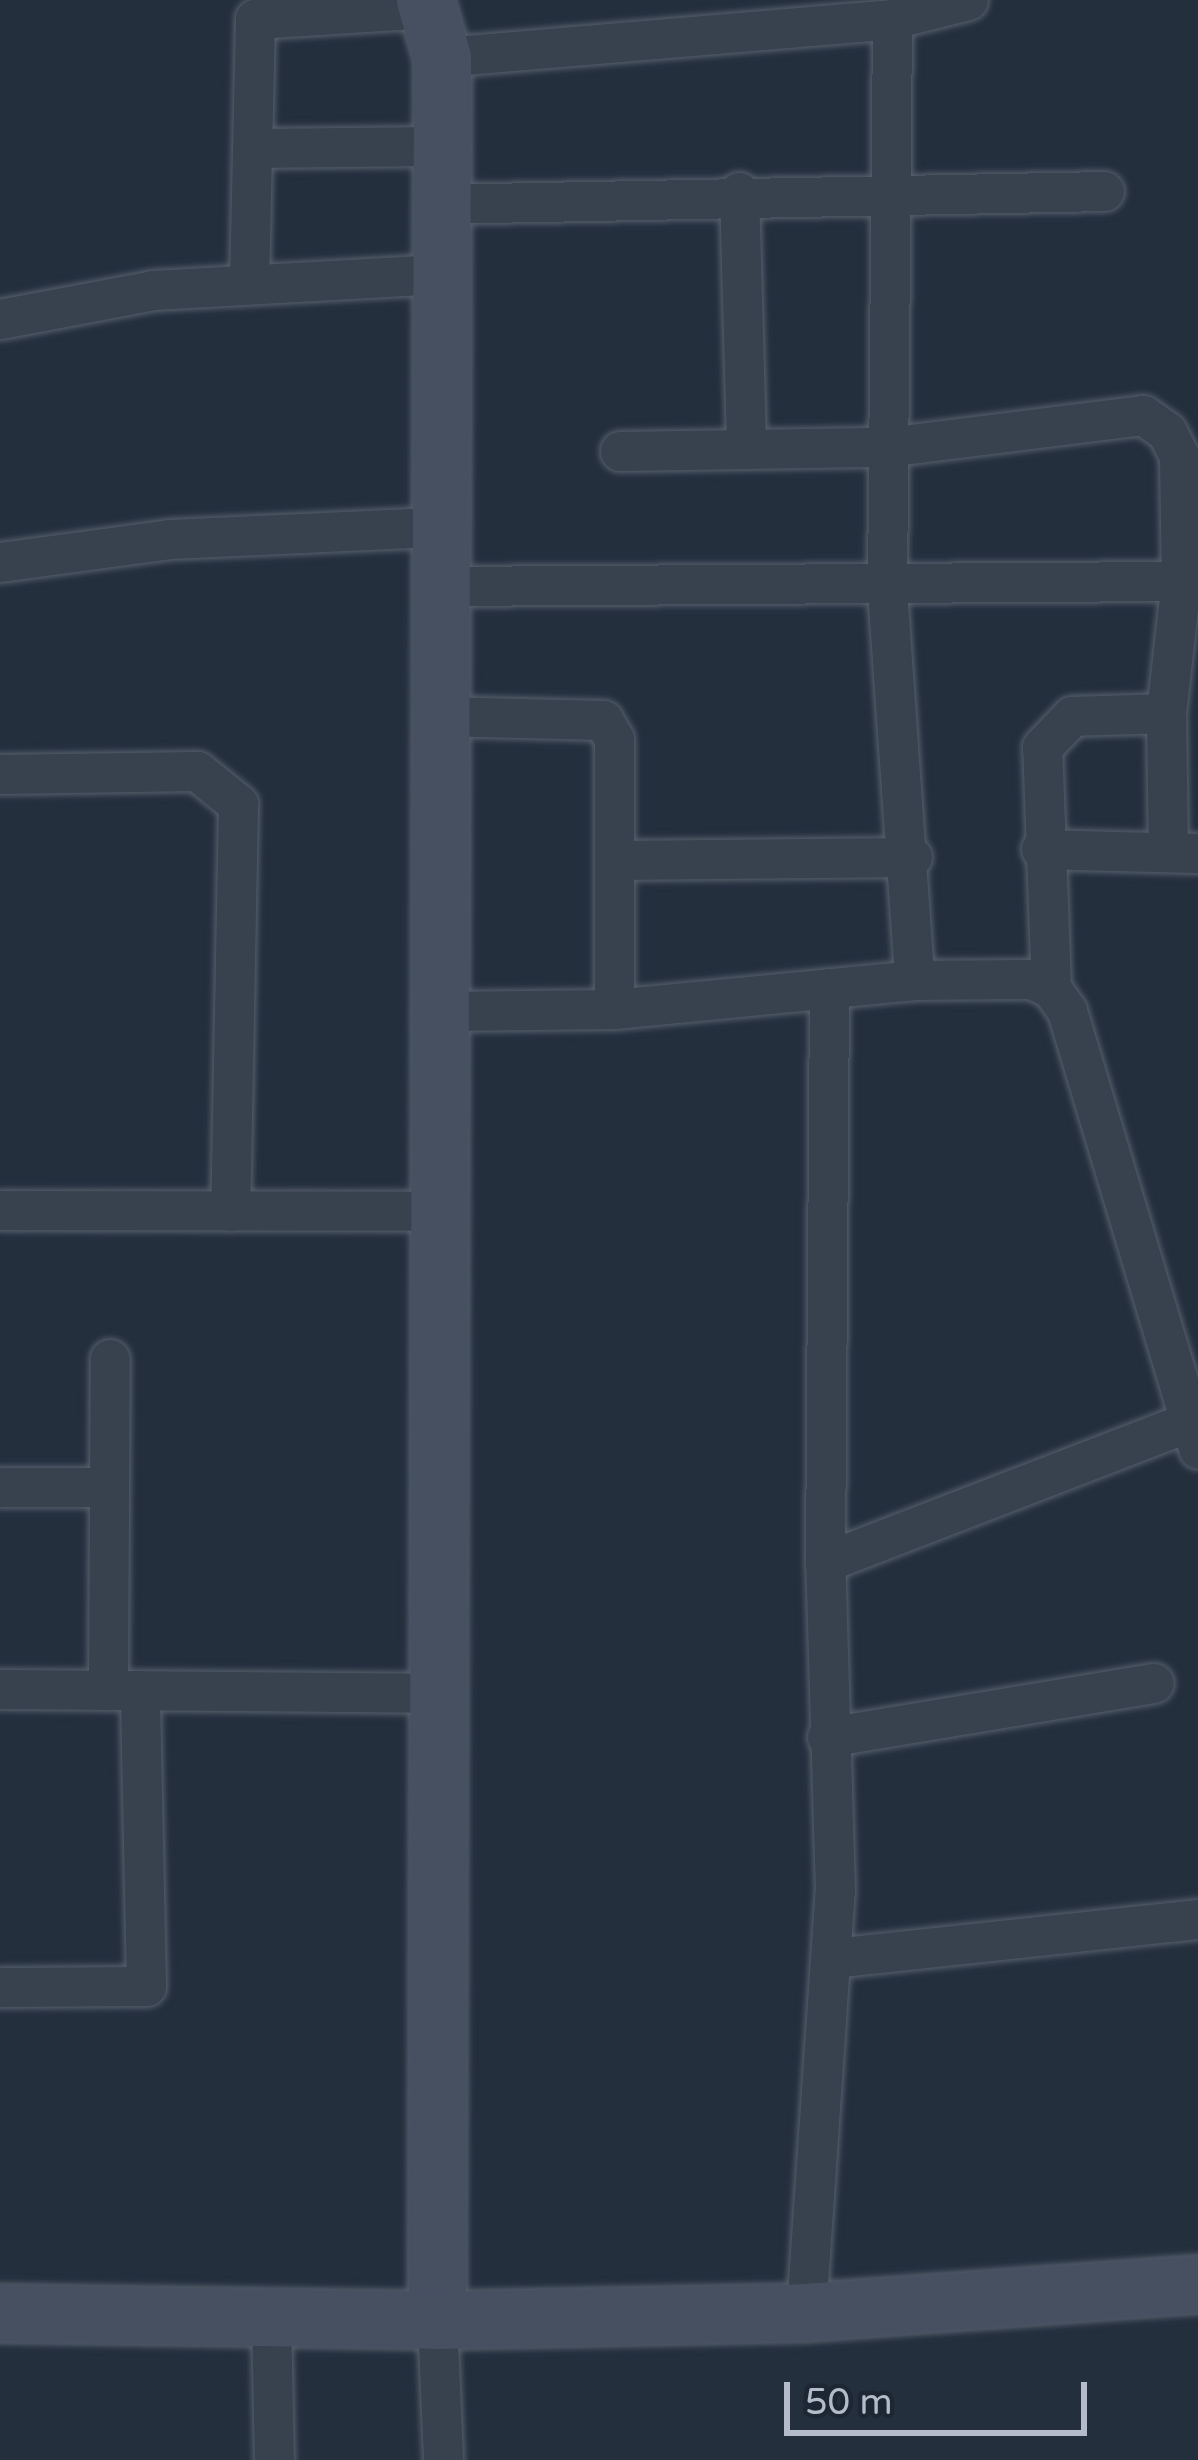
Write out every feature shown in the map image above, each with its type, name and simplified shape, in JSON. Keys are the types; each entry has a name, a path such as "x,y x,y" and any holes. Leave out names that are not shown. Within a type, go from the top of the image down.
{"street":[{"path":"249,284 255,20 892,19 946,4"},
{"path":"892,19 886,189 887,589 912,857 914,980"},
{"path":"432,21 438,146 443,1011 437,1693 437,2320 443,2460"},
{"path":"252,148 438,146"},
{"path":"435,204 886,189 1104,191"},
{"path":"739,192 746,449"},
{"path":"0,319 249,284 436,274"},
{"path":"620,451 886,447 1143,415 1179,456 1181,581 1166,712 1183,851 1041,849"},
{"path":"0,562 170,539 439,527"},
{"path":"439,586 887,589 1181,581"},
{"path":"824,1562 1194,1429 1067,1011 1051,988 1041,849 1042,747 1053,726 1072,716 1166,712"},
{"path":"440,716 603,720 614,739 614,1010"},
{"path":"0,774 197,771 238,805 230,1211"},
{"path":"614,860 912,857"},
{"path":"443,1011 614,1010 914,980 1031,979 1051,988"},
{"path":"806,2312 832,1958 824,1562 829,988"},
{"path":"0,1210 442,1211"},
{"path":"0,1987 146,1986 109,1487 110,1359"},
{"path":"0,1486 109,1487"},
{"path":"827,1737 1154,1683"},
{"path":"0,1689 437,1693"},
{"path":"832,1958 1198,1918"},
{"path":"0,2313 437,2320 806,2312 1198,2284"},
{"path":"271,2318 274,2460"}]}
